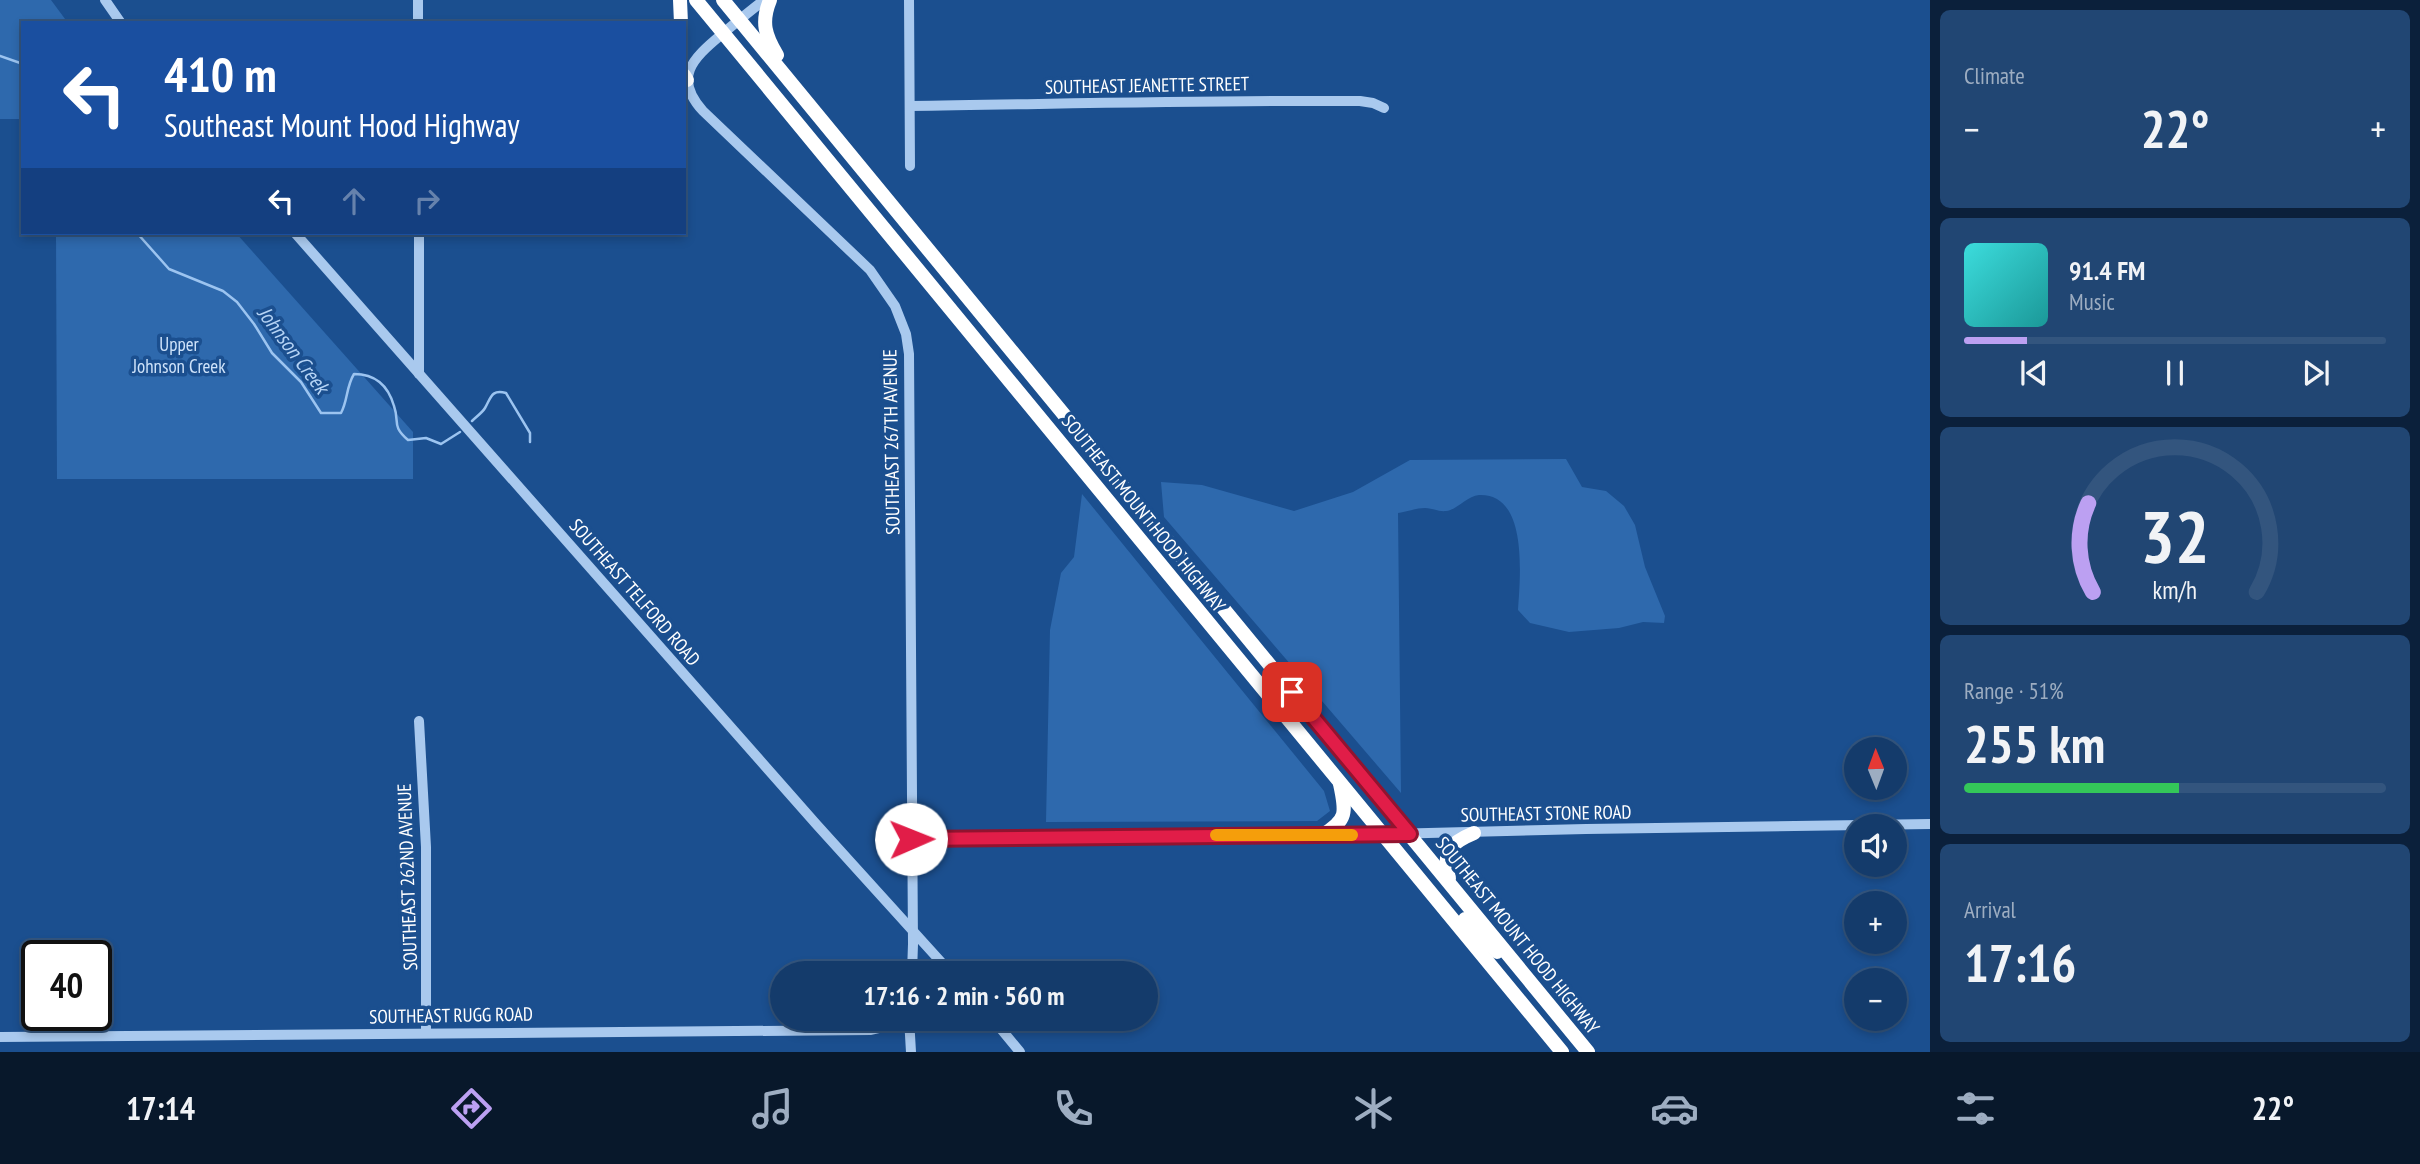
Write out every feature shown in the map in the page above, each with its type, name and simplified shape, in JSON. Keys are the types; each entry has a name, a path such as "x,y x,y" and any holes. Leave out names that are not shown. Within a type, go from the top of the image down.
{"highway":[{"path":"680,0 681,21"},
{"name":"SOUTHEAST MOUNT HOOD HIGHWAY","path":"696,0 1339,779 1450,883 1588,1052"},
{"path":"711,0 723,14 739,20"},
{"name":"SOUTHEAST MOUNT HOOD HIGHWAY","path":"723,0 848,150 1397,834 1562,1052"},
{"path":"770,0 764,15 765,30 795,86"},
{"path":"723,34 740,39 805,120 848,150"},
{"path":"1286,715 1304,725 1328,748 1475,931 1498,953 1519,967"},
{"path":"1322,835 1338,826 1344,816 1339,779"},
{"path":"1450,883 1446,867 1448,852 1455,842 1474,832"}],"street":[{"path":"105,0 120,21"},
{"path":"418,0 418,21"},
{"name":"SOUTHEAST 267TH AVENUE","path":"764,0 698,55 686,78 690,94 703,111 870,270 895,306 906,334 911,392 913,931"},
{"path":"909,0 910,166"},
{"name":"SOUTHEAST JEANETTE STREET","path":"909,106 1251,100 1360,101 1384,108"},
{"name":"SOUTHEAST TELFORD ROAD","path":"297,235 940,961"},
{"path":"419,235 419,374"},
{"name":"SOUTHEAST 262ND AVENUE","path":"419,720 426,847 426,1033"},
{"name":"SOUTHEAST STONE ROAD","path":"911,839 1397,834 1930,824"},
{"path":"912,961 913,931"},
{"name":"SOUTHEAST RUGG ROAD","path":"0,1037 770,1031"},
{"path":"910,1031 911,1052"},
{"path":"1003,1031 1020,1052"}],"green space":[{"path":"0,0 51,0 67,21 21,21 21,119 0,119"},
{"name":"Upper Johnson Creek","path":"56,235 238,235 413,432 413,479 57,479"},
{"path":"1566,459 1582,487 1606,491 1624,506 1635,525 1645,567 1665,616 1664,623 1643,622 1619,628 1569,632 1530,623 1518,610 1520,559 1514,522 1506,508 1495,498 1479,495 1446,511 1425,508 1398,513 1401,793 1164,517 1161,482 1202,485 1294,511 1353,492 1410,460"},
{"path":"1082,494 1324,791 1330,811 1317,821 1046,822 1050,630 1061,573 1074,557"}],"waterway":[{"name":"Johnson Creek","path":"0,56 21,63"},
{"name":"Johnson Creek","path":"139,235 169,269 223,291 237,302 272,353 301,382 321,413 341,413 354,374 368,376 384,387 396,412 398,427 408,440 426,438 441,444 460,432"},
{"name":"Johnson Creek","path":"472,421 484,410 494,393 506,393 530,433 530,442"}],"slow traffic":[{"path":"1216,835 1352,835"}],"route":[{"path":"911,839 1410,834 1292,692"}]}
